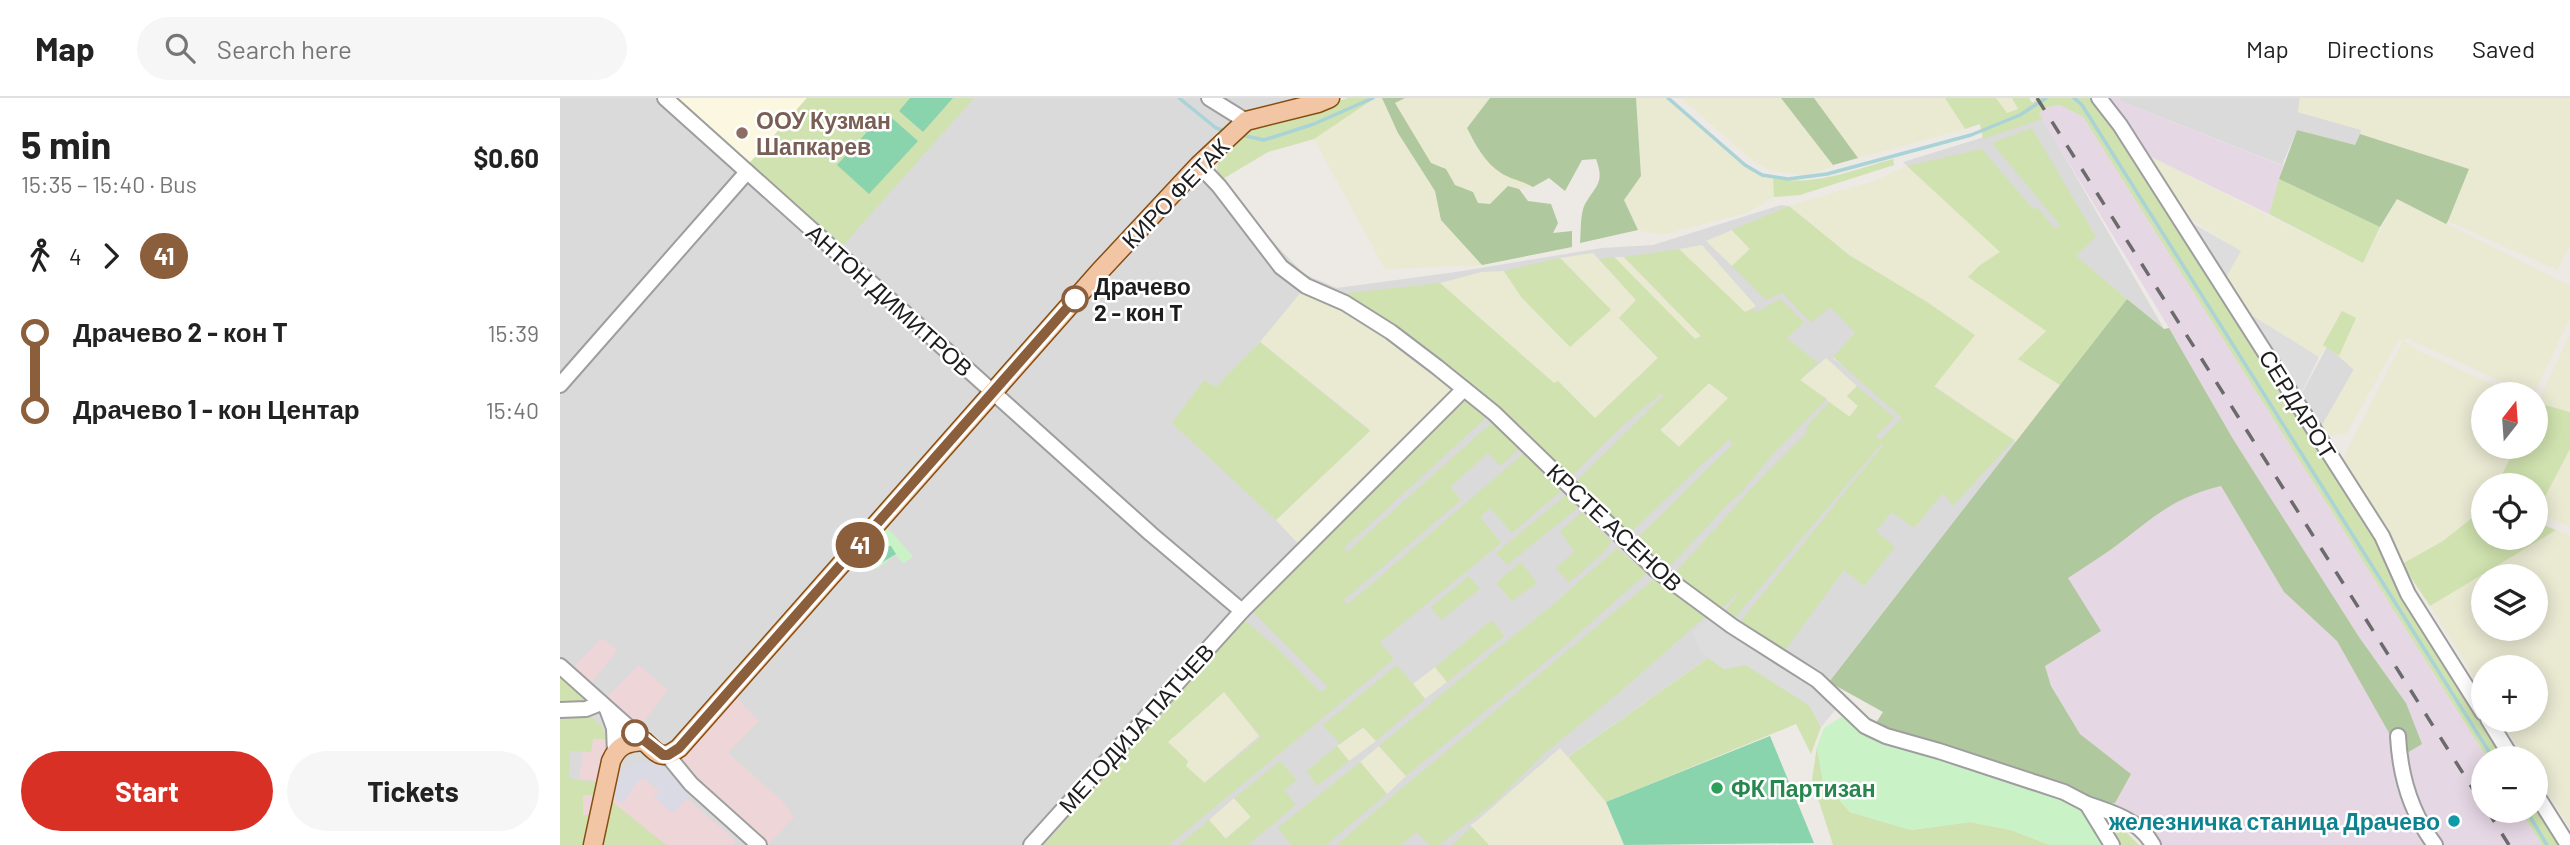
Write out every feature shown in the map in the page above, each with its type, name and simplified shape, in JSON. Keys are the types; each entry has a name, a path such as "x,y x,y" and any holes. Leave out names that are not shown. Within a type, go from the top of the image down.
{"main road":[{"name":"КИРО ФЕТАК","path":"668,755 679,748 771,647 1100,271 1199,165 1246,121 1330,98"},
{"path":"593,845 615,754 627,743 648,744 658,753 668,755"},
{"path":"609,773 648,744"}],"street":[{"name":"АНТОН ДИМИТРОВ","path":"665,98 1151,534 1242,611"},
{"path":"1209,98 1246,121"},
{"name":"СЕРДАРОТ","path":"2101,100 2382,536 2407,594 2471,694"},
{"name":"КРСТЕ АСЕНОВ","path":"1199,165 1219,186 1281,267 1306,286 1345,303 1391,332 1464,389 1503,421 1656,570 1732,626 1817,680 1865,726 1886,736 2064,792 2130,821 2153,845"},
{"path":"560,385 747,172"},
{"name":"МЕТОДИЈА ПАТЧЕВ","path":"1031,845 1242,611 1464,389"},
{"path":"560,666 648,744"},
{"path":"560,710 604,705"},
{"path":"604,705 614,729 615,754"},
{"path":"2398,736 2398,758 2415,814 2435,845"},
{"path":"668,755 691,784 759,845"},
{"path":"2087,804 2112,845"},
{"path":"2548,813 2568,845"}],"shaded area":[{"path":"560,98 1325,98 1199,165 1304,274 1337,288 1602,248 1653,245 1781,205 1789,206 1849,255 1898,285 1833,358 1903,412 1930,384 2052,396 1810,706 1724,669 1708,658 1471,825 1488,845 560,845"},
{"name":"ООУ Кузман Шапкарев","path":"670,98 807,98 746,167"},
{"path":"2110,98 2119,98 2120,101 2281,165 2284,163 2269,214 2136,150 2103,102"},
{"path":"2119,98 2300,98 2298,112 2362,130 2355,146 2297,130 2282,165 2120,101"},
{"path":"2060,105 2083,117 2479,746 2471,746 2471,823 2528,823 2542,845 2153,845 2149,837 2087,804 2131,774 2080,734 2051,686 2045,666 2067,578 2161,510 2198,491 2221,486 2284,592 2337,640 2402,756 2406,703 2359,637 2233,439 2039,114 2043,108"},
{"path":"2043,119 2164,329 2078,259 2001,252 1903,162"},
{"path":"2178,215 2241,251 2222,284"},
{"path":"2235,305 2319,357 2297,402"},
{"path":"2327,347 2354,369 2321,427 2325,432 2321,440 2297,402"},
{"path":"1714,613 1841,703 1821,727 1810,706 1746,665 1724,669 1700,651 1692,632"},
{"path":"602,638 618,650 594,679 588,691 568,673"},
{"path":"639,665 668,690 635,733 601,703"},
{"path":"730,691 759,721 728,753 781,800 794,817 768,845 759,845 668,756"},
{"path":"593,739 615,739 596,816 583,815 582,794 598,782 579,778 583,751 591,751"},
{"path":"641,761 665,763 694,792 673,813 654,797 660,792 645,778 637,782 623,803 614,798 614,783 623,770"},
{"path":"655,770 736,841 733,845 666,845 611,801 619,773"}],"green space":[{"path":"807,98 910,98 899,111 923,132 953,98 974,98 838,251 746,167"},
{"path":"910,98 953,98 923,132 899,111"},
{"path":"1348,98 1375,98 1314,139 1268,152 1221,180 1217,171 1218,160 1243,126 1304,113"},
{"path":"1375,98 1382,98 1398,133 1435,191 1441,220 1482,265 1385,269 1314,139"},
{"path":"1382,98 1405,98 1395,103 1431,163 1446,169 1455,185 1473,192 1478,203 1490,204 1508,186 1519,189 1528,201 1551,204 1558,223 1553,233 1572,231 1572,247 1482,265 1441,220 1435,191 1398,133"},
{"path":"1405,98 1490,98 1467,128 1478,151 1501,174 1533,187 1519,189 1508,186 1490,204 1477,203 1473,192 1455,185 1446,169 1431,163 1395,103"},
{"path":"1490,98 1636,98 1641,176 1624,200 1638,230 1580,243 1583,208 1599,179 1596,159 1582,160 1565,191 1549,178 1533,187 1495,169 1481,153 1467,128"},
{"path":"1636,98 1668,98 1754,172 1773,178 1774,197 1746,213 1662,235 1638,230 1624,200 1641,176"},
{"path":"1681,98 1781,98 1835,166 1807,175 1771,171 1753,161"},
{"path":"1781,98 1814,98 1858,158 1833,165"},
{"path":"1814,98 1945,98 1965,129 1858,158"},
{"path":"1945,98 1996,98 2007,113 2018,109 2012,98 2029,98 2032,103 2040,98 2099,98 2103,102 2471,692 2471,732 2496,732 2505,746 2479,746 2083,117 2060,105 2043,108 2039,114 2043,119 1983,139 1980,124 1965,129"},
{"path":"1996,98 2012,98 2018,109 2007,113"},
{"path":"2300,98 2570,98 2570,247 2557,270 2448,221 2468,169 2360,134 2361,130 2298,112"},
{"path":"885,112 918,141 869,194 837,165"},
{"path":"2032,128 2096,237 2076,256 2127,299 2060,385 2018,359 2046,331 1968,277 2000,252 1907,166 1982,149 2033,209 2037,207 2055,229 2060,225 1992,143"},
{"path":"2297,130 2355,145 2360,134 2469,169 2446,224 2397,199 2380,227 2279,179"},
{"path":"2147,155 2363,263 2397,199 2570,286 2570,318 2540,382 2502,382 2407,338 2404,341 2419,351 2487,382 2471,382 2471,459 2510,459 2503,473 2471,473 2471,500 2452,493 2471,502 2471,519 2443,541 2402,564 2342,460 2403,341 2399,339 2347,433 2332,436 2325,432 2321,427 2354,370 2339,356 2356,318 2324,345 2327,347 2319,357 2235,305 2222,284 2240,251 2192,220"},
{"path":"1893,159 1894,165 1800,195 1774,197 1773,178 1819,179"},
{"path":"1907,166 2001,252 1980,265 2046,331 2019,359 2060,385 2016,442 1934,386 1974,335 1927,302 1849,255 1789,206 1877,180"},
{"path":"2279,179 2380,227 2363,263 2269,214"},
{"path":"1789,206 1849,255 1927,302 1975,335 1934,387 2014,440 1953,506 1943,493 1914,528 1892,512 1876,531 1895,547 1864,586 1844,570 1783,653 1739,623 1882,443 1733,620 1724,613 1742,588 1721,610 1671,577 1761,478 1808,431 1805,428 1829,402 1850,417 1858,406 1847,396 1857,386 1895,418 1875,436 1880,440 1902,418 1833,357 1855,333 1830,307 1811,323 1782,293 1766,300 1732,266 1750,249 1732,230"},
{"path":"1732,230 1750,249 1732,266 1706,241"},
{"path":"1702,245 1756,306 1745,313 1679,249"},
{"path":"1679,249 1745,312 1752,309 1757,312 1780,299 1804,322 1787,338 1818,363 1800,380 1827,399 1665,572 1632,543 1733,444 1729,439 1625,538 1573,484 1663,396 1662,393 1627,422 1567,480 1348,300 1348,293 1440,283 1554,383 1558,381 1595,418 1658,358 1619,318 1636,300 1599,259 1614,257 1695,339 1701,336 1624,257","holes":["1709,383 1728,398 1679,447 1660,430"]},
{"path":"1593,253 1637,301 1619,318 1658,358 1595,419 1558,381 1554,384 1440,283 1482,272 1504,271 1522,298 1611,310 1560,258"},
{"path":"1614,257 1624,257 1702,337 1695,340"},
{"path":"1560,258 1611,310 1570,347 1522,298 1504,271"},
{"path":"1306,286 1345,303 1464,389 1304,550 1276,520 1370,430 1260,342"},
{"path":"2127,299 2164,329 2169,328 2233,439 2359,637 2406,703 2422,744 2402,756 2337,641 2284,592 2221,486 2175,503 2068,578 2101,631 2045,666 2051,686 2080,734 2131,774 2115,803 2094,804 1874,726 1883,712 1829,682"},
{"path":"2342,311 2356,318 2339,356 2323,345"},
{"path":"2570,333 2570,412 2548,406 2548,382"},
{"path":"1260,342 1370,431 1276,520 1172,423 1204,380 1216,387"},
{"path":"1826,358 1857,386 1847,396 1858,406 1849,417 1800,380"},
{"path":"1709,383 1729,398 1679,447 1660,430"},
{"path":"1463,397 1487,417 1344,548 1347,552 1491,423 1521,448 1500,466 1488,453 1450,487 1461,500 1344,600 1347,605 1525,452 1561,491 1512,533 1490,508 1480,517 1501,543 1380,642 1394,659 1169,845 1044,845 1244,620 1275,646 1316,688 1322,692 1328,687 1252,611","holes":["1224,692 1261,737 1205,783 1186,766 1188,761 1168,742"]},
{"path":"2548,406 2570,412 2570,449 2548,491 2548,473 2503,473 2510,459 2548,459"},
{"path":"2570,449 2570,527 2548,517 2548,491"},
{"path":"1566,495 1578,508 1507,565 1496,553"},
{"path":"1582,512 1611,541 1607,549 1569,583 1556,568 1574,552 1560,531"},
{"path":"2471,519 2471,550 2523,550 2500,564 2471,564 2471,581 2430,606 2402,564 2443,541"},
{"path":"881,521 913,556 904,564 895,554 878,568 861,568 849,557"},
{"path":"2548,527 2556,530 2548,535"},
{"path":"2553,529 2570,535 2570,828 2548,793 2548,746 2518,746 2509,732 2548,732 2548,655 2471,655 2471,672 2430,606 2471,580 2471,641 2548,641 2548,564 2497,564 2519,550 2548,550 2548,532"},
{"path":"881,545 891,546 896,554 872,566 870,549"},
{"path":"1617,548 1647,573 1559,651 1406,776 1379,746 1549,608"},
{"path":"1521,562 1537,583 1512,601 1496,583"},
{"path":"1469,576 1480,589 1441,620 1431,607"},
{"path":"1654,579 1705,617 1545,753 1495,802 1439,845 1429,845 1417,832 1401,845 1337,845 1390,798"},
{"path":"1492,620 1504,636 1447,682 1435,667"},
{"path":"1708,658 1724,669 1746,665 1810,706 1821,727 1811,754 1796,724 1606,802 1568,757"},
{"path":"1397,665 1425,699 1376,741 1363,727 1340,744 1323,725"},
{"path":"560,666 601,703 560,710"},
{"path":"1435,667 1447,682 1425,699 1413,684"},
{"path":"1224,691 1259,736 1204,783 1185,766 1167,742"},
{"path":"1849,712 1865,726 2087,804 2112,845 2050,845 2011,830 1970,822 1911,830 1850,812 1823,782 1817,746 1824,728"},
{"path":"560,717 592,717 603,727 606,739 593,739 591,752 570,751 569,779 598,782 597,795 583,795 583,815 596,816 587,845 560,845"},
{"path":"1364,727 1376,741 1349,761 1337,746"},
{"name":"ФК Партизан","path":"1770,736 1814,843 1624,845 1606,802"},
{"path":"1337,746 1349,761 1317,786 1307,771"},
{"path":"1379,746 1406,776 1387,794 1360,762"},
{"path":"1817,746 1823,782 1850,812 1911,830 1970,822 2011,830 2050,845 1833,845 1812,780"},
{"path":"1560,748 1606,802 1624,845 1488,845 1471,826"},
{"path":"1280,761 1297,780 1284,790 1296,805 1248,845 1179,845 1209,820 1226,839 1251,817 1234,798"},
{"path":"1360,762 1387,794 1326,845 1291,845 1278,828"},
{"path":"1234,798 1251,817 1225,839 1209,820"},
{"path":"611,801 666,845 602,845"},
{"path":"2548,813 2568,845 2542,845 2528,823 2548,823"},
{"path":"2113,822 2139,845 2118,845 2108,824"},
{"path":"1472,827 1489,845 1452,845"}],"waterway":[{"path":"1179,98 1222,130"},
{"path":"1241,135 1264,140 1314,124 1373,98"},
{"path":"1668,98 1745,165 1762,175 1788,179 1827,174 1971,135 2020,115 2046,98"},
{"path":"2074,98 2082,105 2485,746"},
{"path":"2534,823 2547,845"}],"railway":[{"path":"2037,98 2471,786"},
{"path":"2495,823 2509,845"}],"bus line":[{"name":"41","path":"635,733 663,755 679,748 771,647 1075,299"}],"place":[{"name":"ООУ Кузман Шапкарев","path":"742,133"},
{"name":"Драчево 2 - кон T","path":"1075,299"},
{"name":"ФК Партизан","path":"1717,788"},
{"name":"железничка станица Драчево","path":"2454,821"}]}
